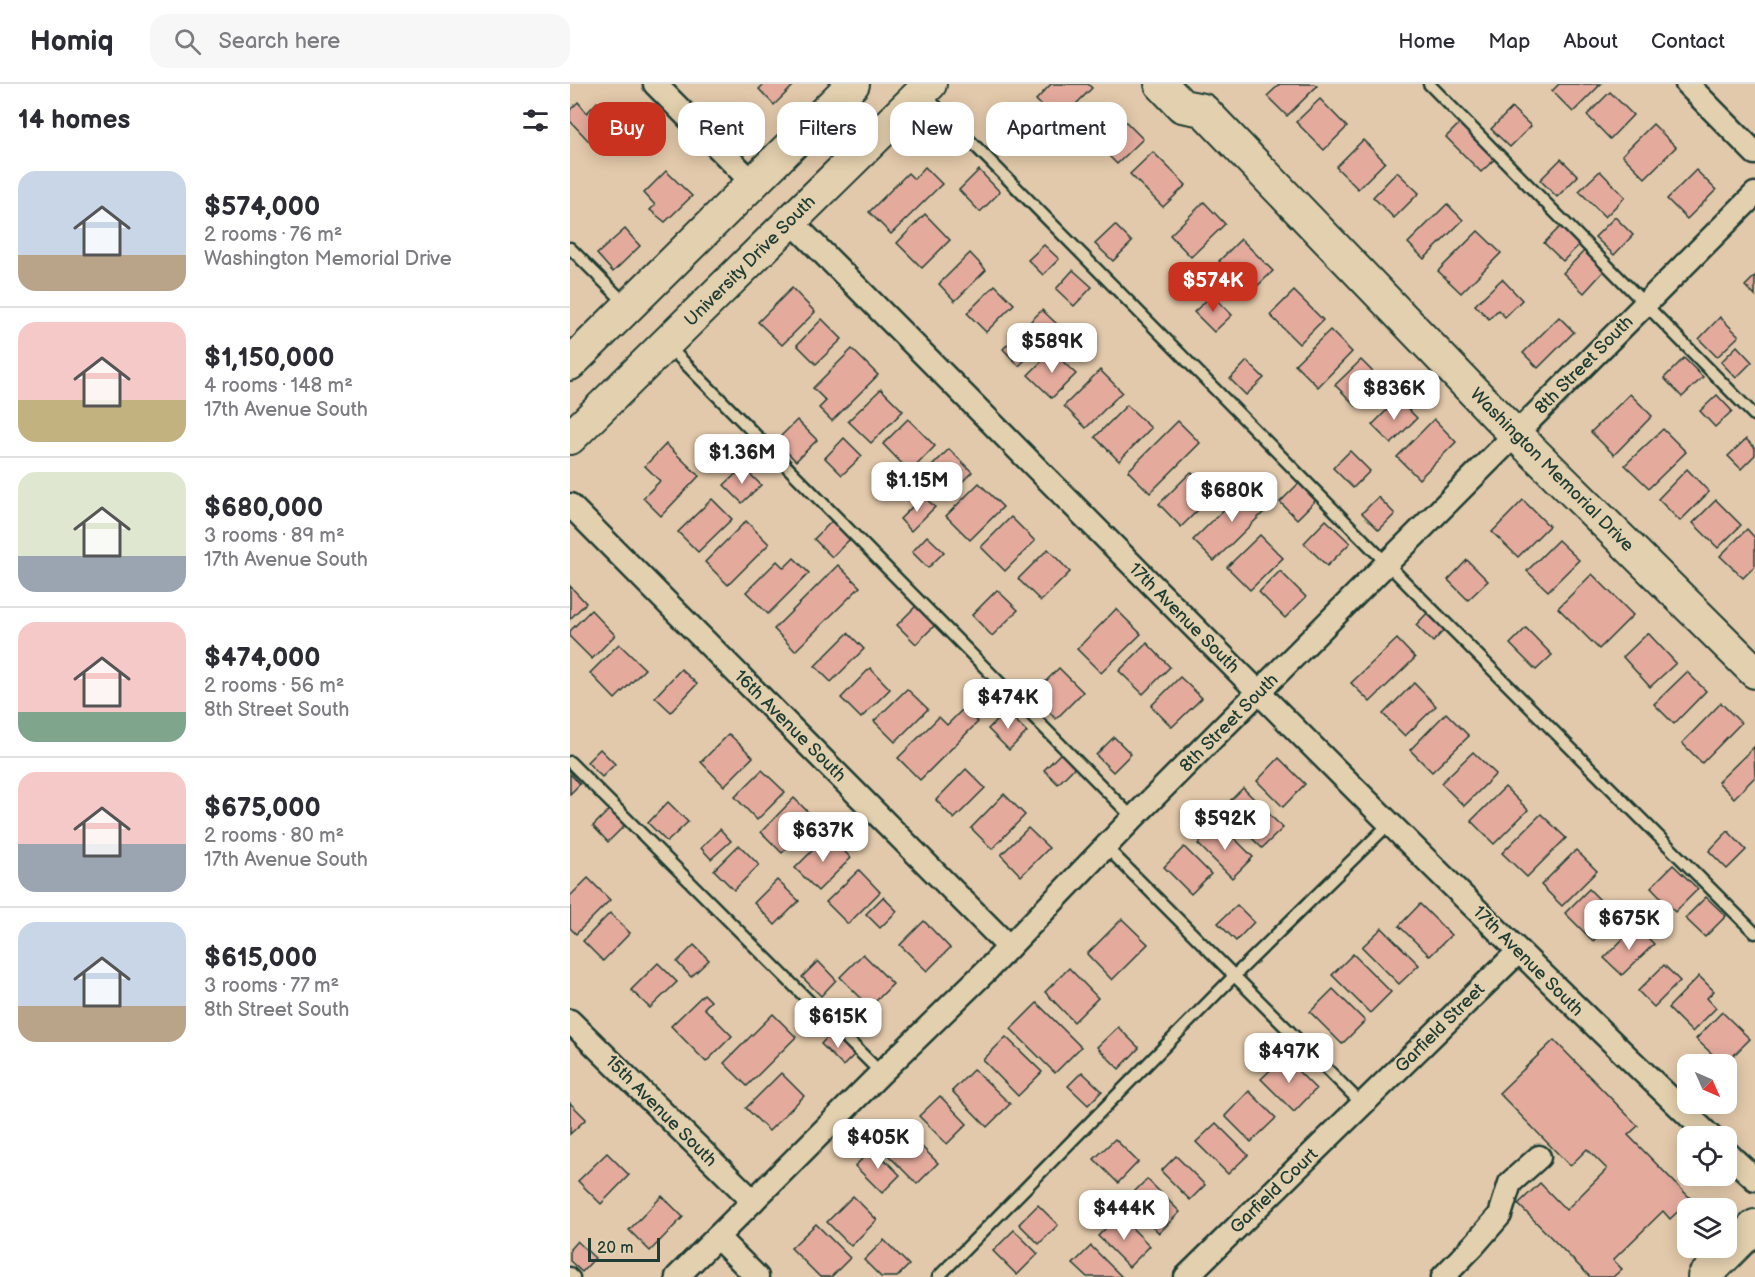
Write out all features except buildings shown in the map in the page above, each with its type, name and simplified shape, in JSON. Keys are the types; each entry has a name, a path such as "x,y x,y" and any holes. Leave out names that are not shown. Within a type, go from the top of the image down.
{"street":[{"path":"655,84 753,183"},
{"path":"570,364 853,84"},
{"name":"Washington Memorial Drive","path":"1161,84 1182,106 1202,97 1515,435 1755,672"},
{"path":"1687,84 1755,153"},
{"name":"University Drive South","path":"570,438 926,88"},
{"name":"8th Street South","path":"677,1277 1034,924 1133,818 1755,194"},
{"name":"17th Avenue South","path":"790,221 1389,824 1699,1126"},
{"name":"16th Avenue South","path":"570,506 1009,947"},
{"name":"Garfield Street","path":"1363,1106 1518,952"},
{"name":"15th Avenue South","path":"570,1021 753,1201"},
{"name":"Garfield Court","path":"1186,1277 1363,1106"},
{"path":"1443,1277 1500,1215 1510,1183 1539,1157"},
{"path":"1737,1162 1755,1179"},
{"path":"1704,1277 1755,1226"},
{"path":"717,1237 757,1277"}],"lane":[{"path":"1429,84 1755,416"},
{"path":"926,88 1387,564 1755,933"},
{"path":"570,248 628,306"},
{"path":"666,344 1133,818"},
{"path":"570,762 881,1073"},
{"path":"938,1277 1233,977 1389,824"},
{"path":"1106,847 1363,1106"},
{"path":"570,1274 574,1277"}]}
